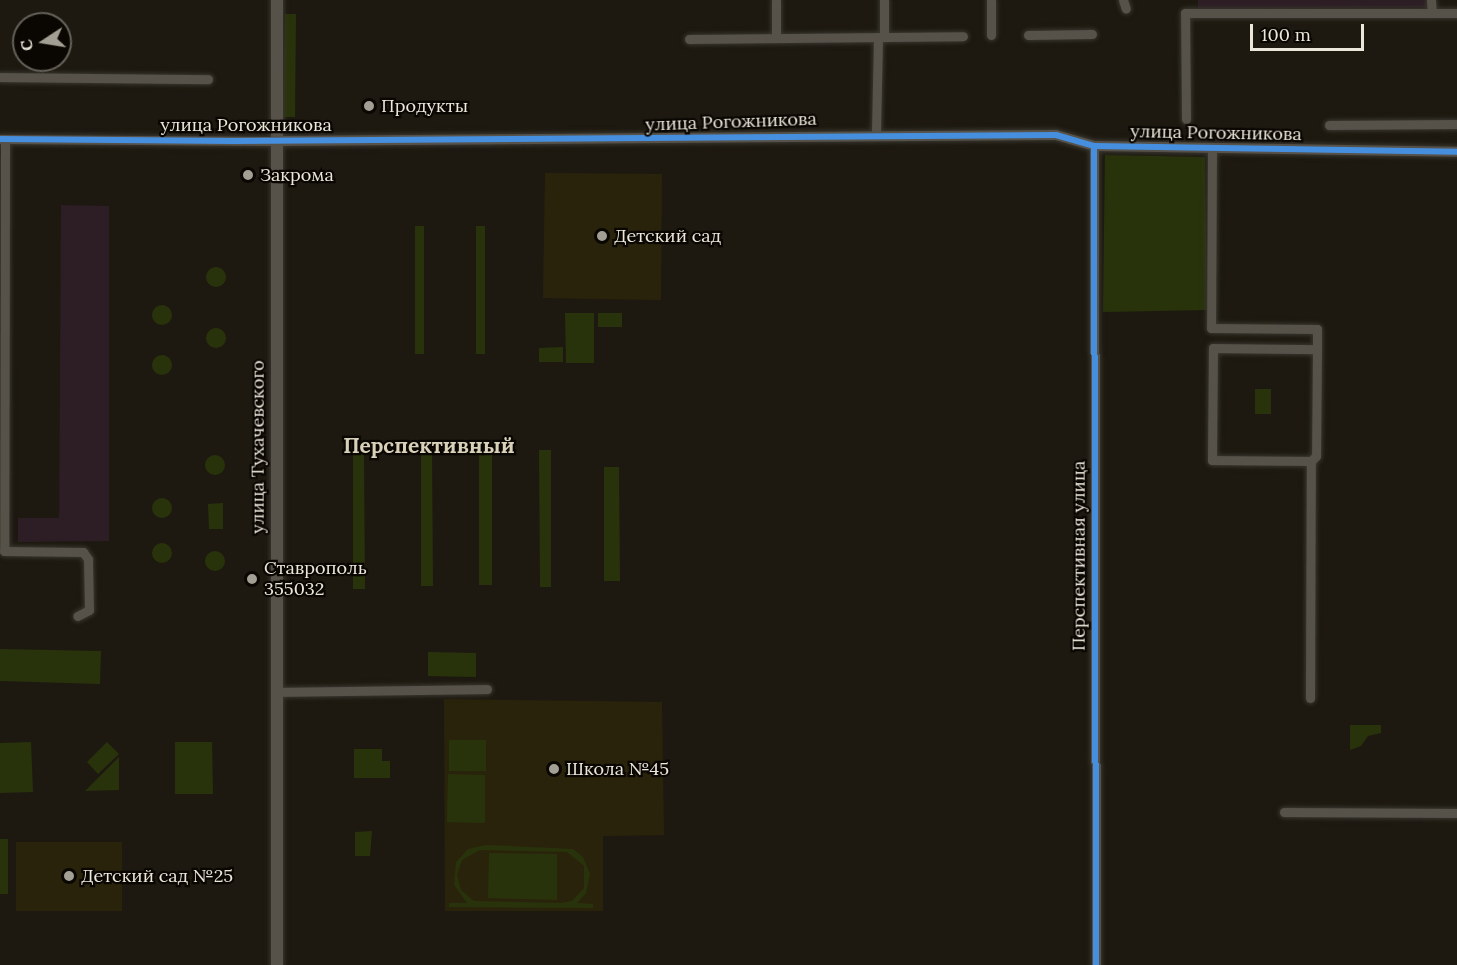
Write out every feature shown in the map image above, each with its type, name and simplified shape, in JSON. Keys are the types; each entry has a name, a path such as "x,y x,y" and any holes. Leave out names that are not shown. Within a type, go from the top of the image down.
{"main road":[{"name":"улица Тухачевского","path":"277,0 277,965"}],"street":[{"path":"776,0 776,38"},
{"path":"876,134 884,0"},
{"path":"991,0 992,35"},
{"path":"1431,0 1431,13"},
{"path":"1186,119 1185,14 1457,13"},
{"path":"1028,35 1092,34"},
{"path":"689,39 963,36"},
{"path":"0,77 208,79"},
{"path":"1329,125 1457,124"},
{"name":"улица Рогожникова","path":"2,139 667,140 689,135 1056,135 1094,146 1457,152"},
{"path":"2,139 4,551 83,552 88,559 89,610 77,616"},
{"name":"Перспективная улица","path":"1094,146 1096,965"},
{"path":"1212,149 1211,328 1317,329 1316,456 1311,461 1310,698"},
{"path":"1311,461 1212,460 1214,348 1317,349"},
{"path":"277,692 487,689"},
{"path":"1284,812 1457,813"}],"shaded area":[{"path":"1198,0 1429,0 1430,7 1198,9"},
{"name":"Детский сад","path":"545,173 662,174 661,300 543,298"},
{"path":"61,205 109,206 109,541 18,542 18,518 59,518"},
{"name":"Школа №45","path":"444,699 662,702 664,835 603,836 603,911 445,911"},
{"name":"Детский сад №25","path":"16,842 122,842 122,911 16,911"}],"green space":[{"path":"285,14 296,14 295,117 283,117"},
{"path":"1105,155 1205,157 1207,310 1103,312"},
{"path":"415,226 424,226 424,354 415,354"},
{"path":"476,226 485,226 485,354 476,354"},
{"path":"216,267 223,270 226,277 223,284 216,287 209,284 206,277 209,270"},
{"path":"162,305 169,308 172,315 169,322 162,325 155,322 152,315 155,308"},
{"path":"565,313 594,313 594,363 566,363"},
{"path":"598,313 622,313 622,327 598,327"},
{"path":"216,328 223,331 226,338 223,345 216,348 209,345 206,338 209,331"},
{"path":"563,347 563,362 539,362 539,348"},
{"path":"162,355 169,358 172,365 169,372 162,375 155,372 152,365 155,358"},
{"path":"1255,389 1271,389 1271,414 1255,414"},
{"path":"421,449 432,449 433,586 421,586"},
{"path":"479,449 492,449 492,585 479,585"},
{"path":"539,450 551,450 551,587 540,587"},
{"path":"353,453 364,453 365,589 353,589"},
{"path":"215,455 222,458 225,465 222,472 215,475 208,472 205,465 208,458"},
{"path":"604,467 619,467 620,581 604,581"},
{"path":"162,498 169,501 172,508 169,515 162,518 155,515 152,508 155,501"},
{"path":"223,503 223,529 209,529 208,504"},
{"path":"162,543 169,546 172,553 169,560 162,563 155,560 152,553 155,546"},
{"path":"215,551 222,554 225,561 222,568 215,571 208,568 205,561 208,554"},
{"path":"0,649 101,651 100,684 0,681"},
{"path":"428,652 476,653 476,677 428,676"},
{"path":"1350,725 1381,725 1381,733 1368,736 1361,746 1350,750"},
{"path":"449,740 486,740 486,771 449,771"},
{"path":"31,742 33,792 0,793 0,743"},
{"path":"107,742 119,754 98,774 87,762"},
{"path":"175,742 212,742 213,794 175,794"},
{"path":"354,749 382,749 382,761 390,761 390,778 354,778"},
{"path":"119,757 119,790 85,791"},
{"path":"448,774 485,775 485,823 447,822"},
{"path":"372,831 370,856 355,856 355,832"},
{"path":"0,839 8,839 8,894 0,894"},
{"path":"486,845 573,849 583,857 590,874 586,893 577,903 593,904 593,908 449,907 449,903 467,903 454,885 456,862 468,849","holes":["480,850 567,852 584,866 584,888 572,901 561,903 474,901 461,890 457,875 462,860"]},
{"path":"489,853 557,854 557,900 488,898"}],"cycle path":[{"path":"0,139 234,141 1056,135 1094,146 1457,152"},
{"path":"1094,146 1096,965"}],"place":[{"name":"Продукты","path":"369,106"},
{"name":"Закрома","path":"248,175"},
{"name":"Детский сад","path":"602,236"},
{"name":"Ставрополь 355032","path":"252,579"},
{"name":"Школа №45","path":"554,769"},
{"name":"Детский сад №25","path":"69,876"}],"district":[{"name":"Перспективный","path":"429,446"}]}
